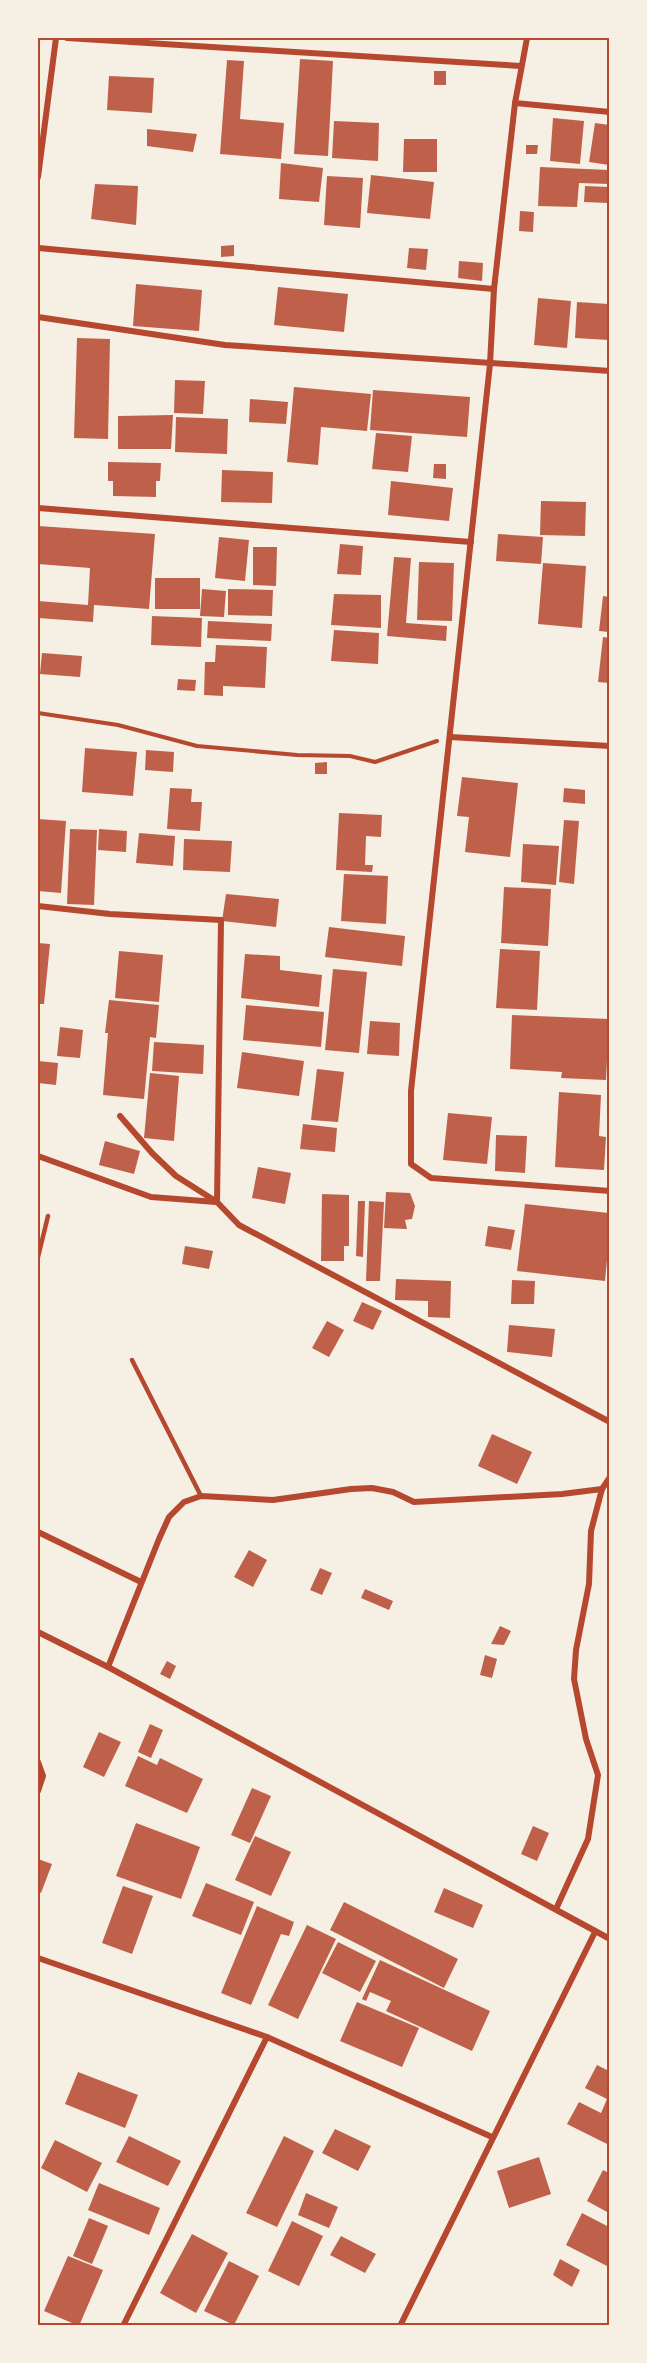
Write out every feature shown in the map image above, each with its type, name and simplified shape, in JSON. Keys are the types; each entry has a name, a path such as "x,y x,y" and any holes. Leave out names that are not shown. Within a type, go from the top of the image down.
{"street":[{"path":"38,177 56,38"},
{"path":"67,38 520,66"},
{"path":"527,38 520,66 515,103 494,289 490,364 411,1091 411,1164 431,1178 609,1191"},
{"path":"515,103 609,112"},
{"path":"38,248 494,289"},
{"path":"38,317 225,345 609,371"},
{"path":"38,508 471,542"},
{"path":"450,737 609,746"},
{"path":"38,906 110,914 221,920 217,1202"},
{"path":"120,1116 152,1153 176,1176 217,1202 239,1225 609,1422"},
{"path":"38,1156 151,1197 217,1202"},
{"path":"556,1909 588,1839 598,1775 585,1739 574,1680 576,1650 589,1584 591,1531 602,1489 609,1477"},
{"path":"108,1667 169,1517 184,1502 201,1496 273,1500 372,1488 393,1492 414,1502 562,1494 602,1489"},
{"path":"38,1532 141,1582"},
{"path":"38,1632 108,1667 609,1939"},
{"path":"38,1762 42,1776 38,1791"},
{"path":"400,2325 595,1932"},
{"path":"38,1958 267,2037 492,2137"},
{"path":"123,2325 267,2037"}],"lane":[{"path":"38,1257 48,1216"},
{"path":"132,1360 201,1496"}],"path":[{"path":"38,713 118,725 197,746 297,756 350,756 375,762 450,737"}],"building":[{"path":"300,59 333,61 328,156 294,154"},
{"path":"227,60 244,61 240,119 284,123 281,159 220,154"},
{"path":"434,71 446,71 446,85 434,85"},
{"path":"109,76 154,78 152,113 107,110"},
{"path":"553,118 584,121 580,164 550,161"},
{"path":"334,121 379,123 378,161 332,158"},
{"path":"595,123 609,125 609,165 589,162"},
{"path":"147,129 197,134 193,152 147,146"},
{"path":"404,139 437,139 437,172 403,172"},
{"path":"526,145 538,145 537,154 526,154"},
{"path":"281,163 323,168 319,202 279,199"},
{"path":"540,167 609,170 609,184 579,183 577,207 538,206"},
{"path":"371,175 434,182 430,219 367,213"},
{"path":"327,176 363,178 360,228 324,225"},
{"path":"95,184 138,186 136,225 91,219"},
{"path":"585,186 609,187 609,203 584,202"},
{"path":"520,211 534,212 533,232 519,231"},
{"path":"234,245 234,256 221,257 221,246"},
{"path":"409,248 428,249 426,270 407,268"},
{"path":"459,261 483,263 482,281 458,278"},
{"path":"136,284 202,290 199,331 133,326"},
{"path":"278,287 348,294 344,332 274,325"},
{"path":"538,298 571,301 567,348 534,345"},
{"path":"577,302 609,304 609,340 575,338"},
{"path":"77,338 110,339 108,439 74,438"},
{"path":"175,380 205,381 203,414 174,413"},
{"path":"294,387 371,394 367,431 321,427 318,465 287,462"},
{"path":"373,390 470,397 467,437 370,430"},
{"path":"250,399 288,402 286,424 249,422"},
{"path":"173,415 171,449 118,449 118,416"},
{"path":"176,417 228,419 227,454 175,452"},
{"path":"376,433 412,436 408,472 372,469"},
{"path":"108,462 161,463 160,481 156,481 156,497 113,496 113,481 108,481"},
{"path":"434,464 446,464 446,479 433,478"},
{"path":"222,470 273,472 272,503 221,502"},
{"path":"391,481 453,488 449,521 388,515"},
{"path":"541,501 586,502 585,536 540,535"},
{"path":"38,526 155,534 149,609 94,605 93,622 38,618 38,601 88,605 90,568 38,564"},
{"path":"498,534 543,537 541,564 496,561"},
{"path":"219,537 249,540 245,581 215,578"},
{"path":"340,544 363,546 361,575 337,574"},
{"path":"253,547 277,547 276,586 253,585"},
{"path":"394,557 411,558 406,623 447,626 446,641 387,636"},
{"path":"419,562 454,563 452,621 417,620"},
{"path":"543,563 586,566 582,628 538,624"},
{"path":"155,578 200,578 200,609 155,609"},
{"path":"202,589 226,591 224,617 200,616"},
{"path":"228,589 273,590 272,616 228,615"},
{"path":"334,594 381,595 381,628 331,625"},
{"path":"603,596 609,597 609,632 599,631"},
{"path":"152,616 202,618 201,647 151,645"},
{"path":"208,621 272,624 271,641 207,638"},
{"path":"334,630 379,633 378,664 331,661"},
{"path":"603,637 609,638 609,683 598,682"},
{"path":"216,645 267,647 265,688 223,686 223,696 204,695 205,662 215,662"},
{"path":"42,653 82,656 80,677 40,674"},
{"path":"178,679 196,680 195,691 177,690"},
{"path":"85,748 137,752 133,796 82,792"},
{"path":"146,750 174,752 173,772 145,770"},
{"path":"327,762 327,774 315,774 315,763"},
{"path":"462,777 518,783 510,857 465,852 469,817 457,816"},
{"path":"170,788 192,789 191,802 202,802 200,831 167,829"},
{"path":"564,788 585,790 585,804 563,802"},
{"path":"339,813 382,815 381,837 366,836 365,865 373,865 372,872 336,870"},
{"path":"38,819 66,821 61,893 38,891"},
{"path":"564,820 579,821 574,884 559,882"},
{"path":"70,829 97,830 94,905 67,904"},
{"path":"99,829 127,831 126,852 98,850"},
{"path":"139,833 175,836 173,866 136,863"},
{"path":"184,839 232,841 230,872 183,870"},
{"path":"523,844 559,846 556,885 521,882"},
{"path":"344,874 388,876 386,924 341,921"},
{"path":"504,887 551,889 548,946 501,943"},
{"path":"226,894 279,899 276,927 222,921"},
{"path":"329,927 405,936 402,966 325,957"},
{"path":"38,943 50,944 44,1004 38,1004"},
{"path":"500,949 540,951 537,1010 496,1008"},
{"path":"119,951 163,955 159,1002 115,998"},
{"path":"245,954 280,956 280,970 322,975 319,1007 241,998"},
{"path":"333,969 367,972 359,1053 325,1050"},
{"path":"109,1000 159,1005 156,1038 150,1037 144,1099 103,1095 108,1033 105,1033"},
{"path":"246,1005 324,1012 321,1047 243,1040"},
{"path":"512,1015 609,1019 606,1080 561,1078 562,1072 510,1069"},
{"path":"370,1021 400,1023 399,1056 367,1054"},
{"path":"60,1027 83,1030 80,1058 57,1056"},
{"path":"154,1042 204,1045 203,1074 152,1071"},
{"path":"242,1052 304,1061 299,1096 237,1088"},
{"path":"38,1061 58,1063 56,1085 38,1083"},
{"path":"317,1069 344,1072 338,1122 311,1120"},
{"path":"150,1073 179,1076 174,1141 144,1138"},
{"path":"559,1092 601,1095 599,1136 606,1137 604,1170 555,1167"},
{"path":"448,1113 492,1117 487,1164 443,1160"},
{"path":"303,1124 337,1128 335,1152 300,1149"},
{"path":"496,1135 527,1136 525,1173 495,1171"},
{"path":"105,1141 140,1151 134,1174 99,1165"},
{"path":"258,1167 291,1173 285,1204 252,1198"},
{"path":"386,1192 410,1193 415,1206 412,1219 405,1220 407,1229 384,1228"},
{"path":"322,1194 349,1195 349,1246 344,1246 344,1261 321,1261"},
{"path":"358,1201 365,1201 363,1257 356,1256"},
{"path":"369,1201 384,1202 380,1281 366,1281"},
{"path":"525,1204 609,1213 605,1281 517,1271"},
{"path":"488,1226 515,1230 511,1250 485,1246"},
{"path":"185,1246 213,1251 209,1269 182,1264"},
{"path":"396,1279 451,1281 450,1318 428,1317 428,1301 395,1300"},
{"path":"512,1280 535,1281 534,1304 511,1304"},
{"path":"362,1302 382,1311 373,1330 353,1321"},
{"path":"327,1321 344,1330 329,1357 312,1348"},
{"path":"509,1325 555,1329 552,1357 507,1352"},
{"path":"492,1434 532,1452 517,1484 478,1466"},
{"path":"249,1550 267,1560 253,1587 234,1577"},
{"path":"320,1568 332,1573 322,1595 310,1590"},
{"path":"365,1589 393,1601 389,1610 361,1598"},
{"path":"500,1626 511,1631 504,1645 491,1644"},
{"path":"485,1655 497,1659 492,1678 480,1675"},
{"path":"167,1661 176,1666 170,1679 160,1674"},
{"path":"150,1724 163,1730 151,1758 138,1752"},
{"path":"99,1732 121,1742 104,1777 83,1767"},
{"path":"138,1756 157,1765 160,1758 203,1779 187,1813 125,1786"},
{"path":"252,1788 271,1796 250,1843 231,1835"},
{"path":"136,1823 200,1847 181,1899 116,1876"},
{"path":"533,1826 549,1833 537,1861 521,1854"},
{"path":"255,1836 291,1852 271,1896 235,1880"},
{"path":"38,1859 52,1864 41,1893 38,1891"},
{"path":"206,1883 254,1902 241,1935 192,1916"},
{"path":"123,1886 153,1896 132,1954 102,1943"},
{"path":"444,1888 483,1905 473,1928 434,1912"},
{"path":"344,1902 458,1959 444,1988 330,1930"},
{"path":"257,1906 294,1922 289,1936 281,1934 251,2005 221,1993"},
{"path":"307,1925 336,1939 298,2019 268,2005"},
{"path":"338,1942 376,1961 360,1992 322,1973"},
{"path":"380,1960 490,2011 472,2051 386,2011 391,2001 370,1992 366,2001 362,1999"},
{"path":"357,2002 419,2028 402,2067 340,2041"},
{"path":"597,2065 609,2071 609,2145 567,2124 579,2102 601,2113 607,2099 585,2088"},
{"path":"78,2072 138,2095 125,2128 65,2104"},
{"path":"335,2129 371,2146 358,2171 322,2153"},
{"path":"129,2136 181,2161 168,2186 116,2162"},
{"path":"284,2136 314,2151 277,2227 246,2213"},
{"path":"55,2140 102,2163 87,2192 41,2168"},
{"path":"539,2157 551,2194 509,2208 497,2171"},
{"path":"603,2170 609,2173 609,2213 587,2201"},
{"path":"99,2183 160,2208 149,2235 88,2210"},
{"path":"306,2193 338,2207 329,2228 298,2215"},
{"path":"582,2213 609,2227 609,2267 566,2245"},
{"path":"89,2218 108,2226 92,2264 73,2256"},
{"path":"292,2221 323,2236 299,2286 268,2271"},
{"path":"192,2234 228,2253 196,2313 160,2293"},
{"path":"341,2236 376,2254 365,2273 330,2255"},
{"path":"68,2256 103,2270 79,2326 44,2311"},
{"path":"560,2259 580,2270 572,2287 553,2275"},
{"path":"229,2261 259,2276 234,2325 204,2311"}]}
